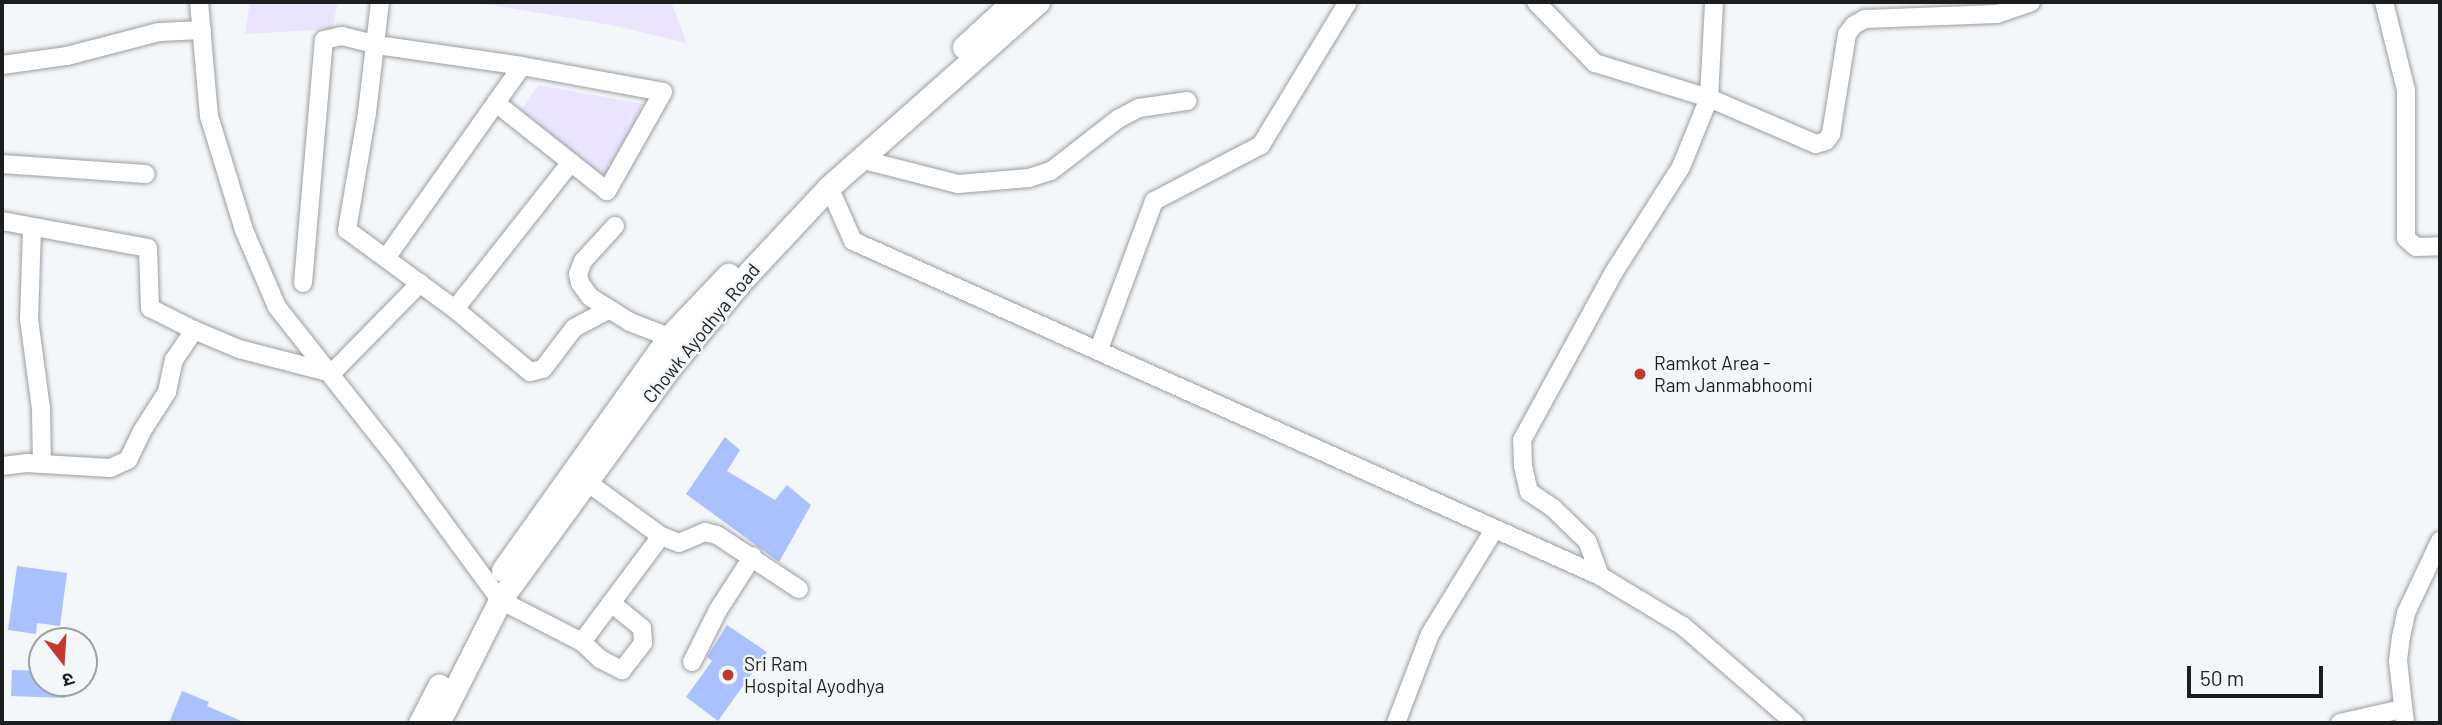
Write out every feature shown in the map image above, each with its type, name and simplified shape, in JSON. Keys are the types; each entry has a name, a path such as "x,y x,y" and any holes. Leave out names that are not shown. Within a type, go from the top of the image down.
{"main road":[{"path":"420,723 496,594 678,340 851,149 1013,2"},
{"name":"Chowk Ayodhya Road","path":"438,723 496,594 587,482 678,340 743,279 829,187 1038,2"}],"street":[{"path":"200,2 209,116 244,230 277,307 332,373 496,594 582,642 600,659 622,670 643,643 642,628 611,603"},
{"path":"380,2 376,45 347,230 455,309 530,372 538,373 574,328 609,309"},
{"path":"1099,349 1154,201 1261,145 1348,2"},
{"path":"1536,2 1595,63 1710,98 1816,144 1826,141 1831,134 1847,34 1854,25 1865,19 1997,14 2031,2"},
{"path":"1600,576 1587,541 1553,508 1529,492 1523,465 1522,440 1614,272 1681,167 1710,98 1714,2"},
{"path":"2384,2 2406,90 2406,237 2416,247 2440,247"},
{"path":"2,65 67,56 159,32 202,30"},
{"path":"303,283 324,40 342,36 376,45 522,66 663,92 607,191 496,103"},
{"path":"386,258 522,66"},
{"path":"860,159 958,184 1029,178 1051,170 1118,119 1139,108 1187,101"},
{"path":"455,309 571,162"},
{"path":"2,164 146,174"},
{"path":"829,187 853,241 1099,349 1600,576 1683,626 1796,723"},
{"path":"2,221 32,229 148,248 150,308 239,349 332,373"},
{"path":"615,226 583,261 578,274 580,283 590,297 630,322 678,340"},
{"path":"32,229 29,319 41,409 42,464"},
{"path":"332,373 420,283"},
{"path":"2,466 42,464 110,468 128,460 142,431 167,392 174,360 194,330"},
{"path":"587,482 661,536 680,543 710,533 753,556 799,589"},
{"path":"1396,723 1430,634 1494,530"},
{"path":"582,642 661,536"},
{"path":"2340,723 2403,716 2398,661 2406,613 2440,541"},
{"path":"692,662 719,610 753,556"}],"shaded area":[{"path":"250,2 338,2 332,29 245,34"},
{"path":"450,2 671,2 687,43 611,25 492,5"},
{"path":"538,85 643,104 605,182 521,110"}],"building":[{"path":"725,437 740,450 727,471 775,500 787,485 811,505 779,562 686,494"},
{"path":"17,566 67,573 60,626 37,623 37,627 28,627 28,633 8,630"},
{"path":"727,625 767,652 718,721 686,697 712,661 707,657"},
{"path":"12,670 28,671 28,697 11,696"},
{"path":"182,691 209,702 207,706 246,723 169,723"}],"place":[{"name":"Ramkot Area - Ram Janmabhoomi","path":"1640,374"},
{"name":"Sri Ram Hospital Ayodhya","path":"728,675"}]}
